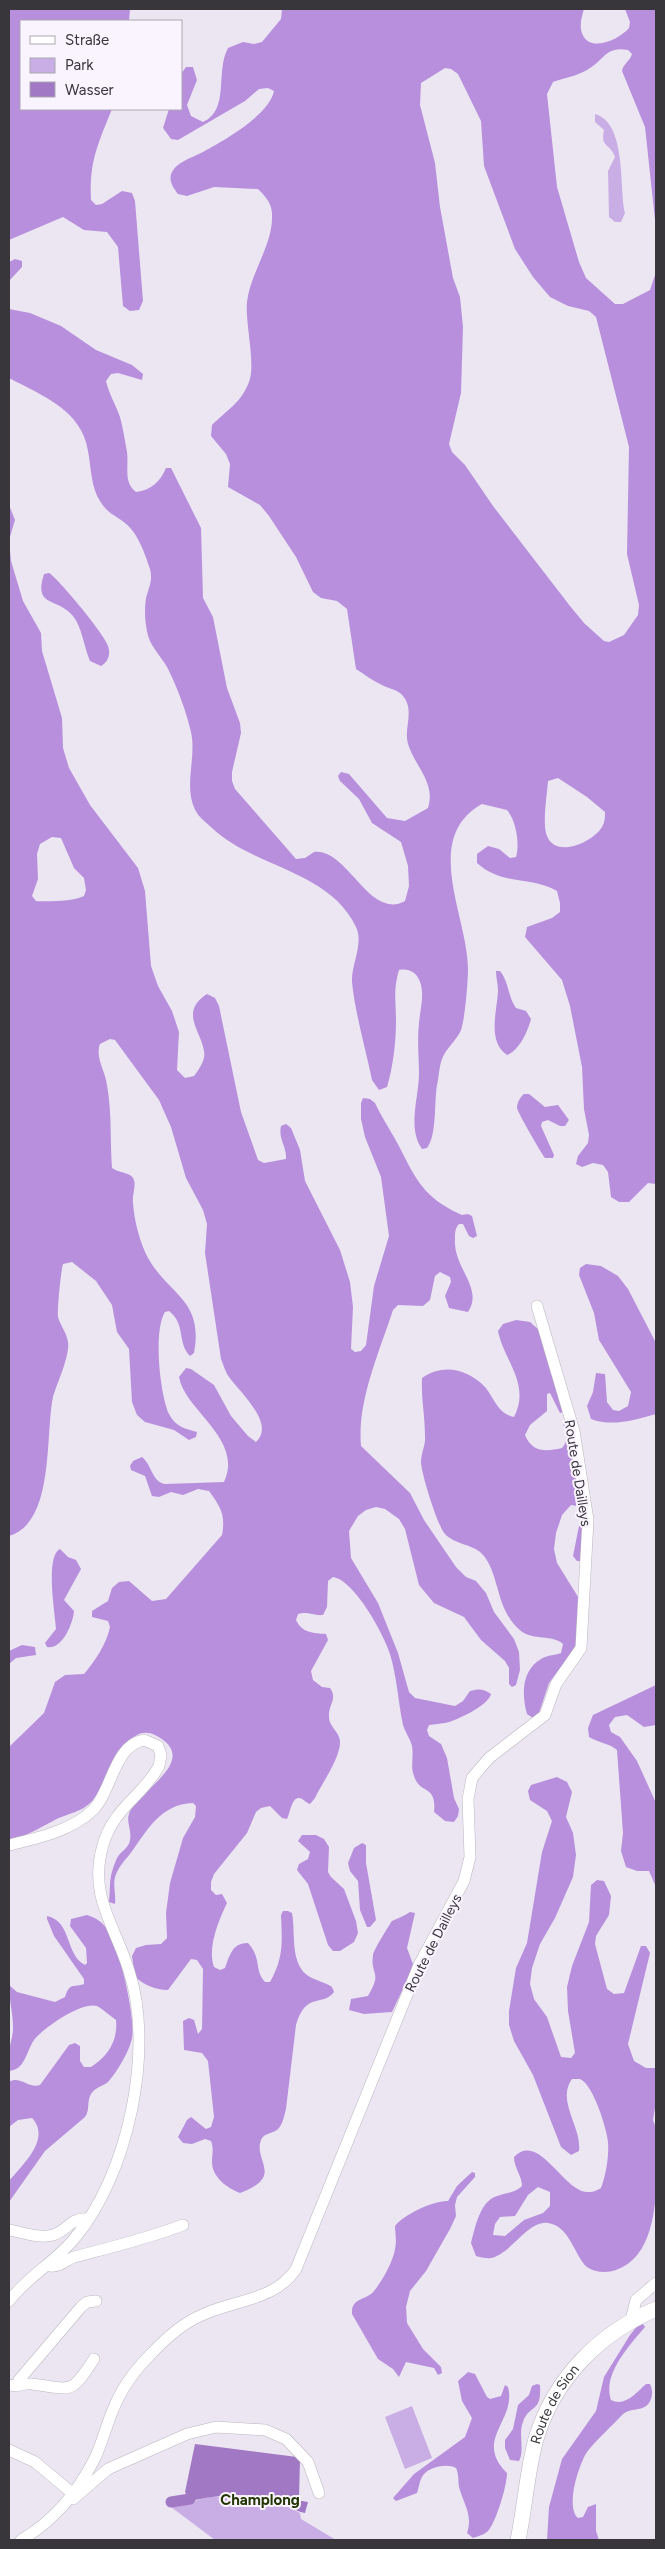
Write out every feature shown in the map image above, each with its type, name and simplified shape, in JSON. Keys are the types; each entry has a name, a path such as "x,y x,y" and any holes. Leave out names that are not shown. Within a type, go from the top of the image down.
{"main road":[{"name":"Route de Sion","path":"518,2540 534,2450 550,2406 569,2375 582,2359 604,2339 631,2320 656,2309"}],"street":[{"name":"Route de Dailleys","path":"21,2540 45,2525 69,2497 93,2461 122,2391 153,2352 191,2320 210,2311 262,2295 284,2282 296,2269 419,1964 464,1881 470,1857 468,1798 472,1778 489,1758 545,1715 556,1684 581,1648 588,1520 574,1430 537,1306"},
{"path":"9,1845 51,1834 81,1819 92,1811 102,1798 124,1754 131,1746 144,1740 158,1746 161,1755 159,1766 112,1823 102,1846 98,1882 100,1900 131,1976 136,2003 138,2038 133,2109 126,2139 113,2175 88,2219 74,2239 9,2301"},
{"path":"9,2230 47,2236 62,2231 73,2221 88,2219"},
{"path":"48,2265 58,2265 73,2258 122,2246 183,2225"},
{"path":"631,2320 636,2300 656,2283"},
{"path":"13,2386 81,2307 87,2302 96,2302"},
{"path":"13,2386 31,2383 65,2390 76,2384 94,2359"},
{"path":"9,2450 35,2462 72,2500 108,2468 187,2434 216,2427 265,2430 286,2439 308,2462 319,2493"}],"green space":[{"path":"595,114 605,120 612,130 617,143 625,213 621,222 615,222 609,217 608,171 615,157 611,149 604,143 604,130 595,122"},
{"path":"412,2406 432,2458 405,2469 385,2417"},
{"path":"209,2497 258,2498 283,2504 300,2513 301,2519 336,2540 215,2540 171,2507"}],"shaded area":[{"path":"9,9 130,9 129,20 20,20 20,110 112,110 93,164 91,200 96,205 102,204 122,191 132,193 135,201 143,301 139,310 130,311 123,306 118,247 107,232 84,230 63,217 9,240"},
{"path":"282,9 584,9 581,24 582,33 591,43 598,44 612,40 629,28 630,22 625,9 656,9 656,229 645,127 622,71 632,54 628,50 614,50 583,72 553,82 547,94 557,187 579,262 586,278 615,304 623,304 650,290 656,272 656,1184 648,1183 629,1202 619,1202 611,1197 608,1172 603,1165 593,1163 582,1167 576,1164 578,1156 588,1143 589,1135 584,1109 582,1067 570,1006 562,980 525,937 527,927 552,918 560,912 557,891 547,886 497,875 477,863 477,854 488,846 499,849 510,858 516,857 518,846 516,832 513,820 507,810 482,804 464,819 454,837 451,857 452,880 466,948 468,969 466,1000 461,1030 446,1051 441,1062 432,1135 427,1148 422,1149 415,1132 414,1122 419,1082 418,1036 422,994 418,977 413,972 399,970 395,990 395,1046 387,1087 379,1090 372,1080 353,994 352,975 359,940 356,927 344,908 328,893 310,881 229,841 197,813 193,803 190,784 192,742 189,724 174,682 148,636 145,620 145,603 151,577 143,550 130,527 111,514 97,496 88,451 78,425 69,414 58,406 9,378 9,309 30,313 61,326 96,350 132,365 143,374 142,380 118,373 111,374 106,381 121,421 127,452 129,484 136,492 141,491 151,487 158,481 166,468 171,468 201,528 203,598 213,617 227,688 240,723 241,733 232,772 232,781 235,789 296,859 305,858 314,852 326,854 338,861 369,893 380,901 392,904 405,901 409,886 408,866 401,842 372,823 359,799 340,781 338,776 341,772 349,774 387,818 405,821 428,808 430,799 427,782 408,744 408,705 396,690 384,686 356,669 347,609 337,601 321,598 313,592 296,557 269,516 260,505 228,487 230,464 226,454 211,436 212,425 238,401 249,382 251,355 247,302 252,281 269,239 272,209 267,199 258,189 214,187 187,196 178,194 172,184 171,175 174,169 181,163 220,142 254,119 263,110 274,91 268,88 259,89 245,101 178,140 171,139 163,128 169,110 182,110 182,73 186,67 193,67 197,80 187,105 191,116 203,122 216,109 221,90 222,68 228,48 243,42 254,44 262,42 281,19","holes":["445,68 451,69 458,74 481,121 484,166 515,249 533,277 550,297 568,306 589,311 596,317 629,447 627,554 639,605 638,615 624,635 609,642 604,641 584,623 570,606 493,506 465,465 452,452 449,444 461,393 463,327 460,297 453,278 440,207 435,163 420,105 421,83","558,778 587,797 605,812 602,827 591,838 574,846 558,846 552,843 547,836 545,817 548,781"]},
{"path":"15,259 22,261 22,267 9,281 9,262"},
{"path":"9,505 15,520 9,540"},
{"path":"9,540 11,561 23,601 41,633 42,651 62,718 63,748 69,768 90,805 138,868 145,891 151,966 158,986 172,1011 179,1032 177,1070 185,1078 194,1076 203,1061 204,1051 193,1015 194,1008 207,994 215,998 219,1006 241,1112 258,1160 264,1163 286,1159 280,1131 281,1126 286,1124 291,1128 300,1150 305,1181 340,1250 350,1282 353,1307 351,1349 355,1352 361,1351 366,1345 374,1286 389,1236 381,1177 365,1137 361,1119 361,1103 363,1098 370,1099 375,1103 414,1175 426,1191 441,1204 462,1215 468,1214 472,1216 477,1236 473,1238 469,1236 463,1224 459,1224 456,1229 455,1237 458,1259 472,1295 472,1303 468,1312 449,1308 445,1296 451,1282 450,1277 440,1272 435,1276 430,1300 423,1306 398,1305 393,1310 370,1377 362,1412 361,1446 410,1493 424,1520 456,1567 466,1577 476,1581 486,1593 494,1612 514,1639 519,1652 520,1670 516,1685 512,1687 509,1684 509,1668 505,1661 481,1640 464,1617 434,1603 419,1585 405,1529 399,1519 385,1509 376,1507 366,1510 358,1516 349,1531 351,1558 378,1603 398,1653 409,1692 415,1698 455,1706 463,1701 470,1691 480,1690 491,1694 485,1703 464,1716 450,1722 429,1725 427,1730 429,1736 441,1744 447,1758 454,1798 459,1809 458,1816 454,1822 445,1821 434,1812 431,1793 420,1786 414,1776 412,1746 403,1725 390,1654 382,1634 359,1597 341,1580 333,1577 328,1581 327,1607 323,1615 298,1614 296,1620 301,1628 312,1633 326,1634 328,1640 311,1671 313,1680 322,1687 330,1688 332,1692 333,1699 329,1720 338,1734 340,1747 331,1770 310,1804 297,1798 287,1819 282,1818 270,1806 261,1808 256,1812 247,1833 214,1874 211,1890 216,1895 222,1894 227,1903 215,1934 212,1959 214,1967 220,1970 225,1968 230,1954 235,1947 248,1943 255,1954 262,1978 265,1982 270,1982 280,1957 282,1941 281,1915 283,1911 288,1911 292,1913 296,1957 299,1965 303,1972 329,1985 334,1992 325,1999 310,2004 300,2014 296,2025 286,2109 281,2126 261,2140 260,2148 264,2174 261,2180 253,2187 240,2193 225,2185 217,2177 212,2162 213,2149 211,2141 205,2139 192,2144 183,2143 178,2137 187,2120 191,2117 206,2129 211,2127 214,2117 208,2061 202,2053 184,2050 183,2021 189,2018 194,2020 198,2034 202,2029 203,1969 197,1960 191,1959 168,1990 159,1989 146,1985 135,1977 132,1956 136,1948 161,1944 167,1938 166,1913 170,1883 183,1838 195,1817 196,1806 193,1803 172,1808 149,1828 121,1865 114,1880 115,1904 109,1902 110,1880 114,1865 130,1840 129,1814 134,1805 170,1765 173,1755 168,1745 153,1734 143,1733 137,1735 116,1756 98,1792 89,1804 27,1834 9,1840 9,1747 44,1713 55,1682 65,1675 84,1674 100,1652 110,1627 108,1621 92,1617 92,1611 108,1601 112,1588 119,1582 129,1581 152,1601 166,1599 222,1535 223,1516 209,1491 198,1489 183,1495 171,1492 159,1497 152,1496 145,1476 131,1470 130,1466 133,1461 142,1457 157,1480 165,1484 224,1482 228,1467 226,1452 211,1426 183,1390 179,1377 186,1368 191,1369 214,1385 231,1416 248,1436 256,1442 261,1434 262,1425 253,1406 227,1374 221,1359 205,1253 207,1224 203,1210 186,1178 171,1127 159,1100 115,1040 110,1039 100,1044 99,1049 99,1059 109,1095 112,1168 133,1177 135,1217 145,1252 156,1271 183,1300 194,1321 196,1335 194,1353 190,1356 186,1351 178,1322 169,1311 165,1312 159,1333 159,1363 163,1392 169,1414 181,1426 197,1432 196,1437 189,1440 174,1430 145,1422 137,1415 132,1402 129,1349 117,1332 112,1305 96,1281 72,1262 63,1264 59,1290 58,1317 67,1339 68,1348 53,1397 45,1476 41,1496 34,1514 24,1528 9,1536","holes":["52,837 61,838 74,868 84,878 86,890 84,896 68,900 36,901 32,896 38,879 37,854 40,844"]},
{"path":"49,573 81,607 105,640 109,649 109,655 101,666 90,661 79,626 73,616 61,606 44,597 41,585 44,574"},
{"path":"496,971 500,971 503,975 516,1008 526,1011 531,1019 519,1045 507,1055 497,1042 495,1034 498,991"},
{"path":"524,1094 529,1094 545,1107 558,1105 569,1120 565,1126 560,1126 548,1120 542,1122 541,1126 554,1155 553,1158 545,1158 518,1111 518,1102"},
{"path":"586,1264 601,1266 618,1276 628,1289 656,1343 656,1414 615,1423 591,1419 587,1406 593,1392 596,1373 605,1374 607,1402 613,1410 619,1411 628,1406 631,1392 599,1340 594,1313 579,1275 580,1268"},
{"path":"516,1320 530,1322 539,1330 551,1374 564,1406 563,1412 560,1413 550,1393 547,1394 547,1411 530,1425 525,1435 535,1448 550,1450 562,1448 566,1439 563,1424 565,1418 587,1486 581,1561 577,1561 573,1556 581,1516 577,1506 571,1505 562,1515 556,1533 554,1549 557,1563 580,1600 579,1635 575,1648 549,1683 538,1716 533,1718 527,1714 525,1706 525,1681 537,1661 561,1653 563,1644 554,1639 526,1634 513,1622 502,1604 493,1574 484,1556 476,1549 449,1538 442,1529 430,1500 421,1462 425,1439 422,1378 430,1373 455,1370 471,1376 485,1387 500,1409 514,1417 520,1394 518,1383 498,1331 503,1324"},
{"path":"60,1549 68,1557 76,1560 81,1569 64,1600 74,1611 69,1629 62,1640 52,1647 47,1647 45,1643 56,1629 52,1573 55,1554"},
{"path":"22,1645 35,1647 36,1655 16,1658 9,1664 9,1651"},
{"path":"656,1685 656,1725 644,1727 627,1715 615,1717 609,1725 611,1732 620,1737 637,1761 656,1803 656,1887 649,1871 637,1871 626,1867 621,1851 623,1833 617,1750 589,1737 588,1728 593,1715"},
{"path":"557,1777 567,1782 572,1792 566,1817 573,1833 576,1855 573,1877 555,1918 540,1944 532,1968 530,1984 534,1999 547,2017 561,2057 571,2058 575,2053 568,2011 567,1987 572,1966 589,1922 591,1885 597,1880 604,1881 611,1896 609,1915 596,1936 595,1944 607,1989 614,1994 624,1993 641,1946 646,1946 650,1953 628,2044 634,2061 646,2068 656,2068 656,2102 653,2120 656,2128 657,2165 654,2208 650,2228 643,2246 632,2261 609,2272 602,2272 587,2267 562,2230 556,2225 548,2223 541,2223 533,2227 506,2250 491,2258 476,2256 471,2243 479,2216 486,2203 497,2196 522,2186 514,2157 524,2151 533,2152 543,2157 571,2184 580,2190 590,2192 601,2188 608,2160 608,2142 602,2118 590,2089 580,2079 572,2079 568,2087 567,2096 579,2142 579,2151 571,2155 561,2147 533,2075 514,2041 509,2025 509,2011 516,1968 527,1943 542,1852 552,1821 547,1811 530,1800 528,1791 531,1785","holes":["538,2187 550,2192 550,2206 543,2213 524,2220 505,2236 493,2235 495,2224 500,2217 515,2216 528,2195"]},
{"path":"302,1835 316,1835 324,1839 329,1847 328,1872 344,1889 356,1921 358,1933 354,1942 340,1951 333,1951 328,1945 308,1884 297,1870 299,1864 308,1859 310,1852 298,1841"},
{"path":"362,1843 366,1845 366,1863 376,1920 370,1927 367,1927 360,1910 358,1881 350,1871 348,1863 354,1848"},
{"path":"410,1912 415,1913 407,1948 413,1964 412,1970 392,2012 364,2014 349,2010 351,1999 368,1996 375,1982 373,1955 392,1921"},
{"path":"87,1915 106,1927 117,1951 129,2000 133,2028 132,2038 115,2073 108,2082 92,2093 85,2117 45,2151 9,2202 9,2181 33,2152 39,2135 37,2126 32,2118 18,2120 9,2127 9,2082 17,2080 36,2086 40,2085 69,2045 75,2043 80,2046 80,2061 84,2067 91,2067 107,2053 115,2035 116,2020 97,2006 73,2011 39,2035 31,2045 22,2064 9,2071 8,2056 13,2028 9,1985 17,1992 55,2002 65,1997 70,1987 84,1984 84,1979 54,1936 47,1916 61,1924 74,1954 85,1965 87,1963 86,1948 70,1926 71,1919"},
{"path":"472,2172 475,2173 475,2177 457,2197 455,2205 456,2216 450,2229 426,2271 410,2291 406,2307 407,2323 423,2349 441,2367 442,2373 438,2375 434,2368 406,2362 399,2377 393,2369 378,2359 352,2314 352,2309 356,2302 374,2291 387,2271 396,2246 395,2226 405,2217 419,2209 442,2201 448,2201 457,2186"},
{"path":"643,2324 645,2327 619,2360 610,2380 609,2390 611,2400 621,2402 630,2398 646,2384 650,2384 652,2394 650,2401 643,2408 629,2411 622,2415 595,2442 587,2452 577,2475 573,2495 574,2512 578,2518 583,2517 588,2507 596,2504 596,2531 599,2540 547,2540 549,2507 562,2459 596,2411 604,2377 630,2335 638,2325"},
{"path":"468,2372 475,2374 487,2397 490,2399 501,2396 505,2385 508,2387 509,2399 507,2410 495,2440 494,2450 498,2461 507,2473 503,2495 498,2512 488,2531 473,2538 467,2533 469,2527 468,2515 459,2487 456,2468 448,2466 433,2468 422,2477 417,2493 396,2501 393,2498 414,2474 465,2437 472,2418 462,2401 458,2381"},
{"path":"540,2385 539,2400 523,2422 521,2457 519,2461 510,2460 505,2448 505,2440 513,2429 518,2405 529,2395 532,2386"}],"water":[{"path":"195,2444 297,2457 300,2460 299,2498 296,2500 308,2502 305,2513 280,2502 258,2496 235,2495 190,2501 185,2492"}],"waterway":[{"path":"171,2502 190,2499"}],"district":[{"name":"Champlong","path":"260,2500"}]}
